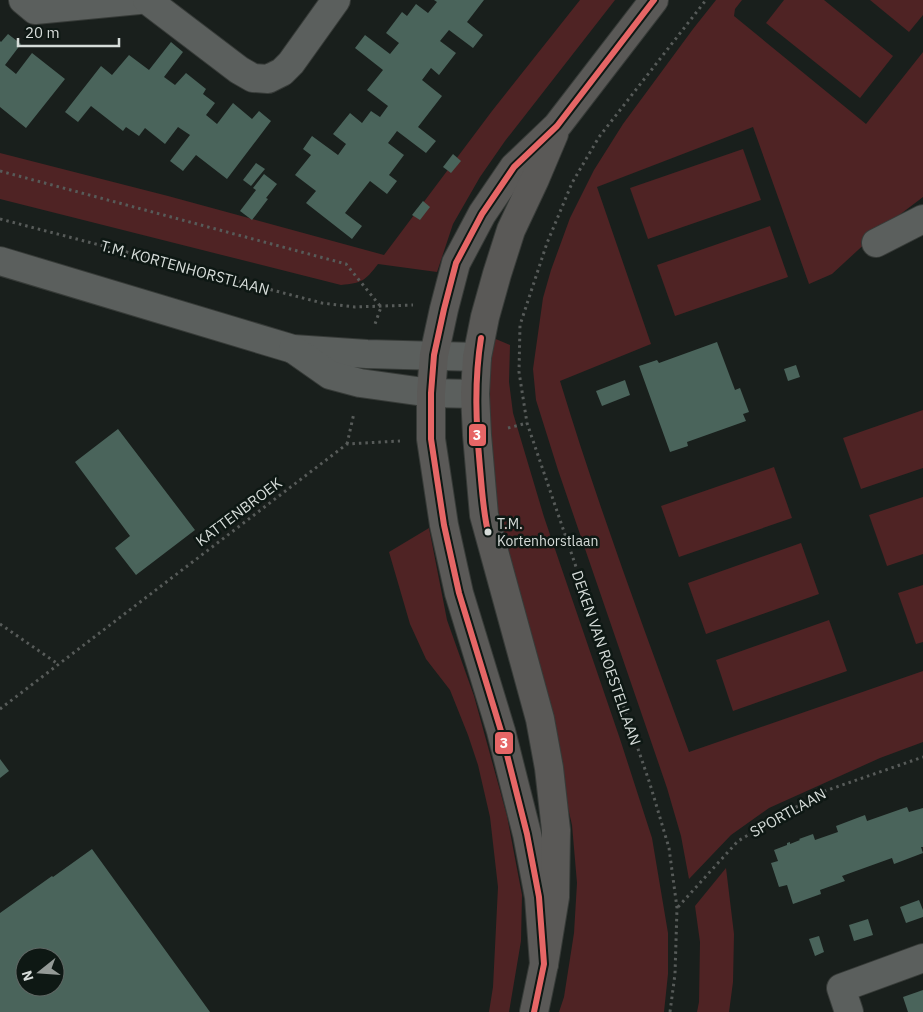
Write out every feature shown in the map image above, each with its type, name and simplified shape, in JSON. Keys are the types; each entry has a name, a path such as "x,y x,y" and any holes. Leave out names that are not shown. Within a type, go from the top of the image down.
{"main road":[{"path":"544,964 539,896 527,834 501,731 459,593 444,525 431,439 431,393 434,355 456,263 482,214 514,167 558,126 654,0"},
{"path":"534,1012 555,897 556,830 549,768 540,719 484,515 476,435 475,394 477,357 496,274 511,230 558,126"}],"street":[{"path":"23,0 35,10 139,0"},
{"path":"147,0 239,70 253,78 268,78 282,72 291,63 336,0"},
{"path":"876,242 923,219"},
{"path":"0,261 294,348 367,354 477,357"},
{"path":"294,348 330,375 360,383 431,393 475,394"},
{"path":"849,1012 841,988 923,958"}],"path":[{"name":"DEKEN VAN ROESTELLAAN","path":"670,1012 677,908 669,848 650,784 527,423 519,372 520,325 547,243 572,183 599,137 706,0"},
{"path":"0,171 346,264 381,307"},
{"name":"T.M. KORTENHORSTLAAN","path":"0,220 322,303 355,307 423,305 444,309"},
{"path":"485,317 520,325"},
{"path":"476,435 527,423"},
{"name":"KATTENBROEK","path":"0,709 347,444 431,439"},
{"path":"0,624 58,664"},
{"name":"SPORTLAAN","path":"677,908 738,841 822,792 923,757"}],"shaded area":[{"path":"580,0 615,0 505,141 480,177 453,224 437,272 378,264 363,280 341,285 0,199 0,153 168,196 384,255 492,111"},
{"path":"716,0 742,0 735,9 734,16 866,124 923,52 923,197 870,239 832,274 809,284 753,127 597,187 651,344 560,381 638,614 689,752 923,671 923,742 880,758 769,808 731,835 689,879 681,836 667,788 558,470 536,400 533,369 543,298 570,218 594,170 623,124"},
{"path":"784,0 824,0 893,56 860,98 766,23"},
{"path":"870,0 923,0 923,15 909,32"},
{"path":"743,149 761,200 648,239 630,188"},
{"path":"770,226 788,277 675,316 657,265"},
{"path":"491,337 510,345 509,382 513,413 544,517 652,838 668,933 668,974 664,1012 559,1012 564,997 574,933 577,883 572,825 544,704 493,512 484,443"},
{"path":"923,410 923,468 861,489 843,438"},
{"path":"774,467 792,518 679,557 661,506"},
{"path":"923,497 923,554 887,566 869,515"},
{"path":"429,528 447,620 474,696 507,816 522,895 521,941 509,1012 489,1012 493,987 498,887 490,817 478,765 450,690 426,659 410,624 389,552"},
{"path":"801,543 819,594 706,634 688,583"},
{"path":"923,585 923,642 916,644 898,593"},
{"path":"829,620 847,671 733,711 716,660"},
{"path":"726,868 734,934 733,982 729,1012 697,1012 699,1002 700,942 695,906"}],"building":[{"path":"434,0 484,0 467,22 483,35 473,48 449,30 440,41 456,53 439,75 431,68 422,80 442,96 418,127 436,141 426,153 397,131 388,143 404,155 389,175 397,181 387,194 370,181 345,213 362,226 352,239 306,203 316,191 295,175 311,155 303,149 312,136 338,155 346,144 333,134 350,113 362,123 371,111 380,117 388,106 367,90 383,70 355,48 365,35 390,54 399,43 386,33 402,12 407,16 416,4 428,13 437,2"},
{"path":"8,34 21,44 5,65 16,74 32,53 65,79 26,128 0,107 0,41"},
{"path":"171,42 183,52 164,77 175,85 186,73 206,89 203,94 215,103 206,115 217,124 233,103 252,119 259,111 271,121 227,179 196,155 183,171 170,161 190,135 178,127 165,144 145,128 139,136 126,127 123,131 91,106 78,122 65,112 101,66 112,75 129,55 149,70"},
{"path":"453,154 461,161 451,173 443,167"},
{"path":"256,163 265,169 251,186 243,180"},
{"path":"264,174 277,184 252,220 240,211 256,190 253,188"},
{"path":"423,201 430,207 420,220 412,215"},
{"path":"717,342 735,390 740,388 749,412 743,414 746,421 687,442 688,446 670,452 639,366 657,360 659,363"},
{"path":"796,365 800,377 788,381 784,369"},
{"path":"625,380 630,395 602,406 596,391"},
{"path":"118,429 195,530 136,575 115,548 130,536 75,462"},
{"path":"0,759 9,771 0,778"},
{"path":"907,807 909,812 923,808 923,847 921,847 923,853 894,864 892,858 842,876 845,881 820,890 821,894 793,904 787,885 779,887 771,863 778,861 774,850 787,845 787,843 790,842 790,844 813,834 815,840 838,832 836,826 865,815 867,821"},
{"path":"92,849 210,1012 0,1012 0,913"},
{"path":"919,900 923,910 923,917 906,923 900,907"},
{"path":"868,919 873,935 854,941 849,925"},
{"path":"819,936 824,952 815,956 809,939"},
{"path":"923,990 923,1012 908,1012 903,997"}],"transit line":[{"name":"3","path":"534,1012 544,964 539,897 527,834 501,731 459,593 444,525 431,439 431,393 434,355 456,263 482,214 514,167 557,126 654,0"},
{"name":"3","path":"481,338 477,371 477,419 483,500 488,532"}],"place":[{"name":"T.M. Kortenhorstlaan","path":"488,532"}]}
